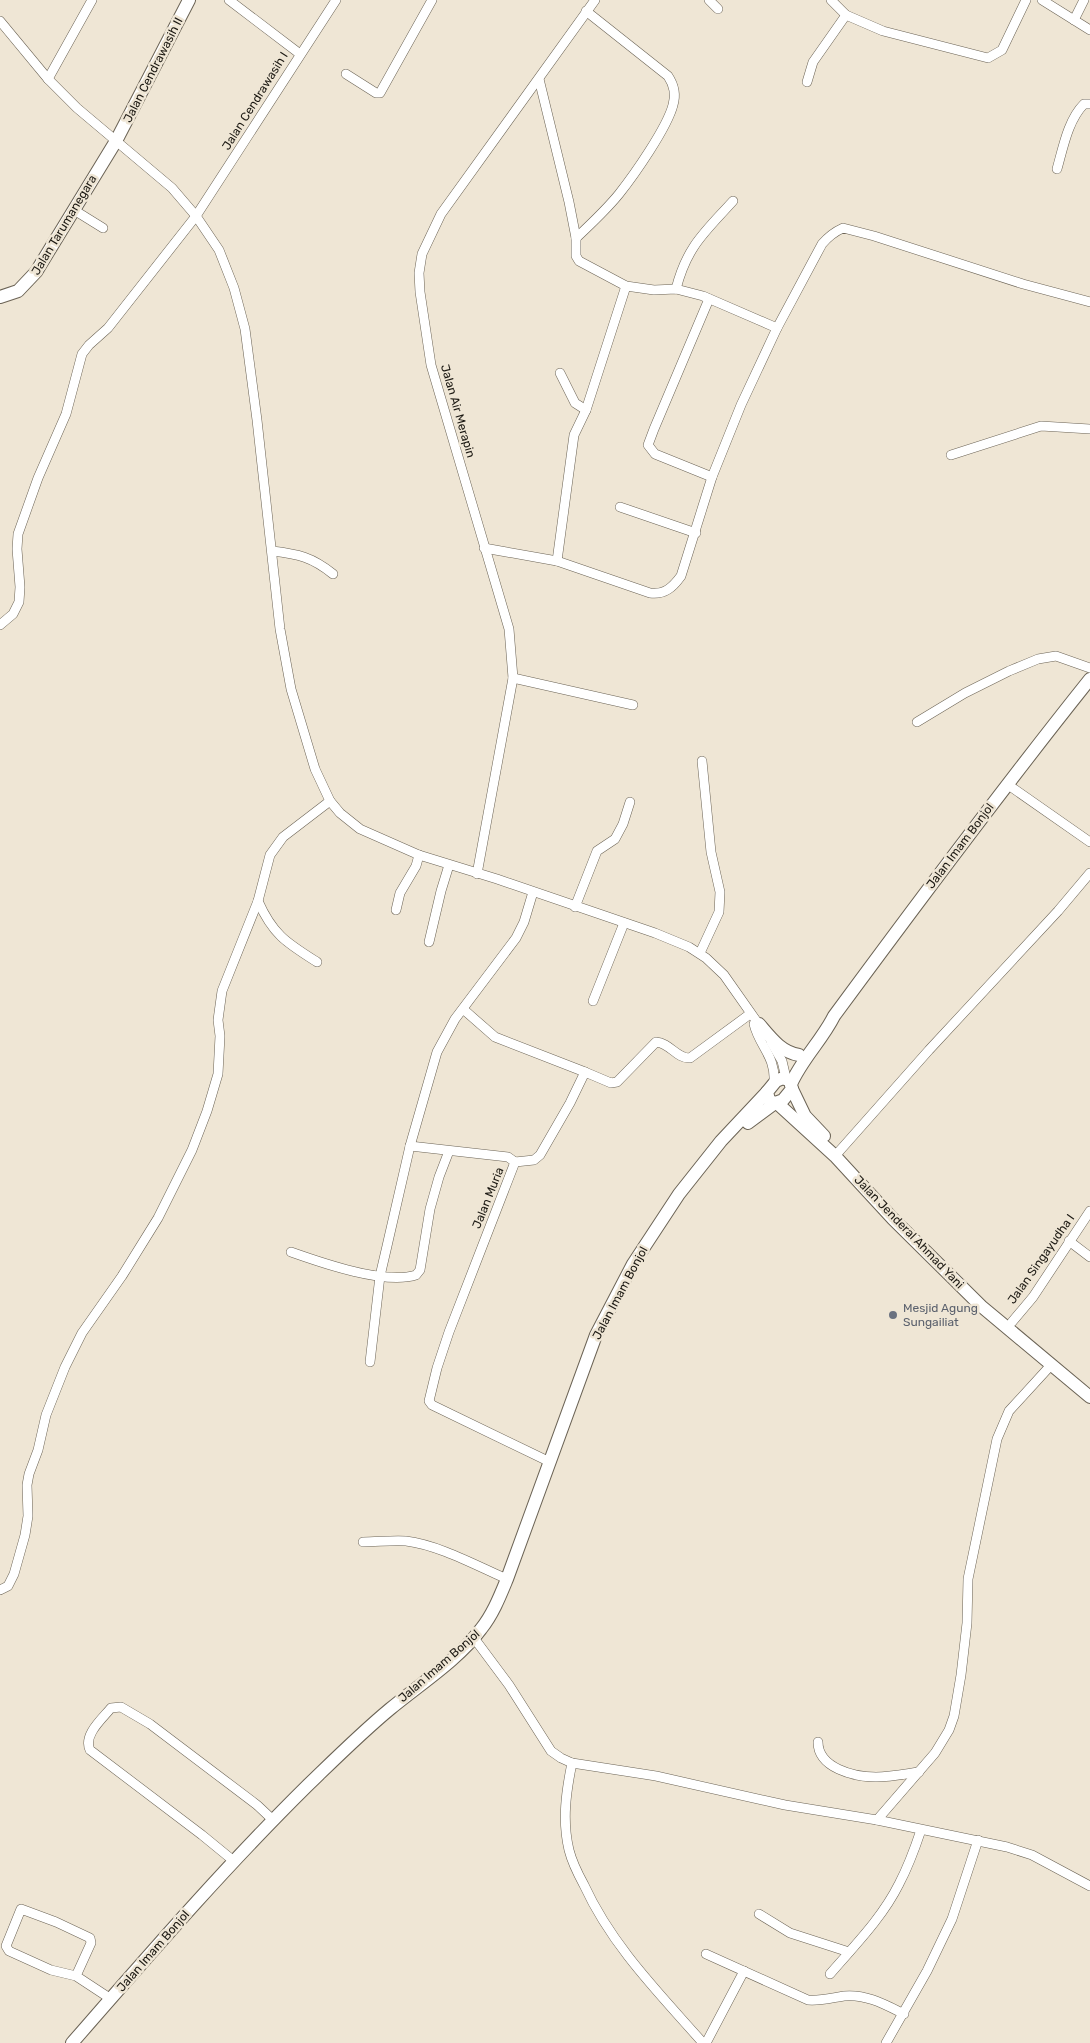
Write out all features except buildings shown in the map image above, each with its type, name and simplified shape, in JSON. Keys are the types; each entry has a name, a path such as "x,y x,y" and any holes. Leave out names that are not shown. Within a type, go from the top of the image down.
{"main road":[{"name":"Jalan Cendrawasih II","path":"116,141 189,0"},
{"name":"Jalan Tarumanegara","path":"0,297 18,291 31,280 116,141"},
{"name":"Jalan Imam Bonjol","path":"72,2043 160,1942 274,1821 351,1744 474,1638 491,1614 507,1579 596,1335 633,1264 656,1227 679,1194 712,1154 797,1070 826,1031 834,1016 1007,784 1090,679"},
{"name":"Jalan Imam Bonjol","path":"712,1154 757,1115 783,1100 783,1084 799,1055 821,1027 834,1016"},
{"path":"754,1019 782,1049 791,1054 799,1055"},
{"name":"Jalan Jenderal Ahmad Yani","path":"1090,1389 948,1265 838,1154 776,1103 769,1100 783,1084 805,1116 838,1154 893,1219 981,1306 1090,1397"}],"street":[{"path":"48,79 92,0"},
{"path":"229,0 300,54"},
{"name":"Jalan Cendrawasih I","path":"0,624 12,614 18,602 20,587 17,549 18,534 38,478 66,414 82,354 108,328 196,216 336,0"},
{"path":"346,74 376,93 380,93 432,0"},
{"name":"Jalan Air Merapin","path":"477,874 513,678 509,629 431,365 419,273 422,254 441,214 595,0"},
{"path":"709,0 718,9"},
{"path":"831,0 846,15 883,31 988,58 1002,50 1026,0"},
{"path":"1042,0 1090,30"},
{"path":"1074,20 1084,0"},
{"path":"576,238 599,216 630,179 664,124 673,107 674,99 673,84 668,76 586,12"},
{"path":"807,82 813,62 846,15"},
{"path":"0,22 48,79 77,108 172,188 196,216 219,250 234,288 245,328 258,420 280,629 295,706 316,769 330,801 350,821 386,842 419,855 673,939 700,953 724,975 782,1061 783,1084"},
{"path":"539,79 568,194 576,238 576,256 579,261 626,286 654,290 676,289 710,299 777,328"},
{"path":"1057,169 1076,113 1084,104 1090,104"},
{"path":"676,289 681,270 693,246 733,201"},
{"path":"74,210 103,228"},
{"path":"484,548 557,562 650,593 663,593 675,584 681,576 712,477 741,405 777,328 822,244 834,232 843,228 874,236 1023,284 1090,302"},
{"path":"557,562 574,436 586,410 626,286"},
{"path":"710,299 648,445 655,454 712,477"},
{"path":"560,373 575,403 586,410"},
{"path":"951,455 1041,426 1090,429"},
{"path":"620,507 696,532"},
{"path":"272,551 312,559 333,574"},
{"path":"917,722 965,693 1038,659 1056,656 1090,668"},
{"path":"513,678 633,705"},
{"path":"700,953 719,912 720,892 711,852 702,761"},
{"path":"1007,784 1090,842"},
{"path":"0,1590 8,1586 14,1574 28,1516 27,1485 29,1474 38,1450 46,1416 65,1367 82,1334 122,1276 158,1218 192,1150 208,1111 218,1074 220,1036 218,1020 222,991 258,901 273,848 283,837 330,801"},
{"path":"575,907 597,851 615,839 623,824 630,802"},
{"path":"396,910 400,894 415,869 419,855"},
{"path":"429,942 449,865"},
{"path":"838,1154 929,1050 1058,911 1090,872"},
{"path":"370,1362 380,1276 410,1146 437,1052 447,1032 516,938 524,922 533,892"},
{"path":"258,901 266,920 277,934 317,962"},
{"path":"593,1001 624,923"},
{"path":"463,1009 495,1037 607,1082 617,1082 656,1042 663,1044 682,1057 690,1058 754,1019"},
{"path":"754,1019 756,1028 771,1058 774,1072 783,1084"},
{"path":"515,1162 534,1160 540,1155 586,1072"},
{"name":"Jalan Muria","path":"410,1146 508,1157 515,1162 449,1332 437,1368 429,1401 432,1405 550,1462"},
{"path":"291,1252 334,1267 380,1276 414,1276 420,1270 430,1210 439,1177 449,1151"},
{"name":"Jalan Singayudha I","path":"1012,1322 1033,1297 1090,1210"},
{"path":"1069,1242 1090,1257"},
{"path":"877,1820 942,1743 954,1716 964,1656 968,1579 1001,1426 1013,1406 1052,1364"},
{"path":"363,1542 396,1541 416,1543 449,1554 507,1579"},
{"path":"474,1638 509,1685 552,1750 561,1758 572,1763 656,1776 785,1805 877,1820 1008,1846 1032,1855 1090,1886"},
{"path":"235,1862 195,1829 90,1750 87,1745 90,1736 111,1708 121,1707 150,1724 257,1805 274,1821"},
{"path":"818,1742 820,1755 823,1759 846,1771 876,1777 919,1772"},
{"path":"572,1763 566,1793 566,1829 569,1850 583,1883 604,1923 624,1954 704,2043 744,1971"},
{"path":"830,1974 875,1922 898,1886 922,1830"},
{"path":"886,2043 904,2014 952,1920 978,1840"},
{"path":"76,1976 91,1943 90,1938 22,1909 6,1946 7,1950 44,1967 76,1976 111,1999"},
{"path":"759,1914 790,1933 849,1952"},
{"path":"706,1954 808,2000 826,2000 849,1996 865,1997 904,2014"}],"place":[{"name":"Mesjid Agung Sungailiat","path":"893,1315"}]}
